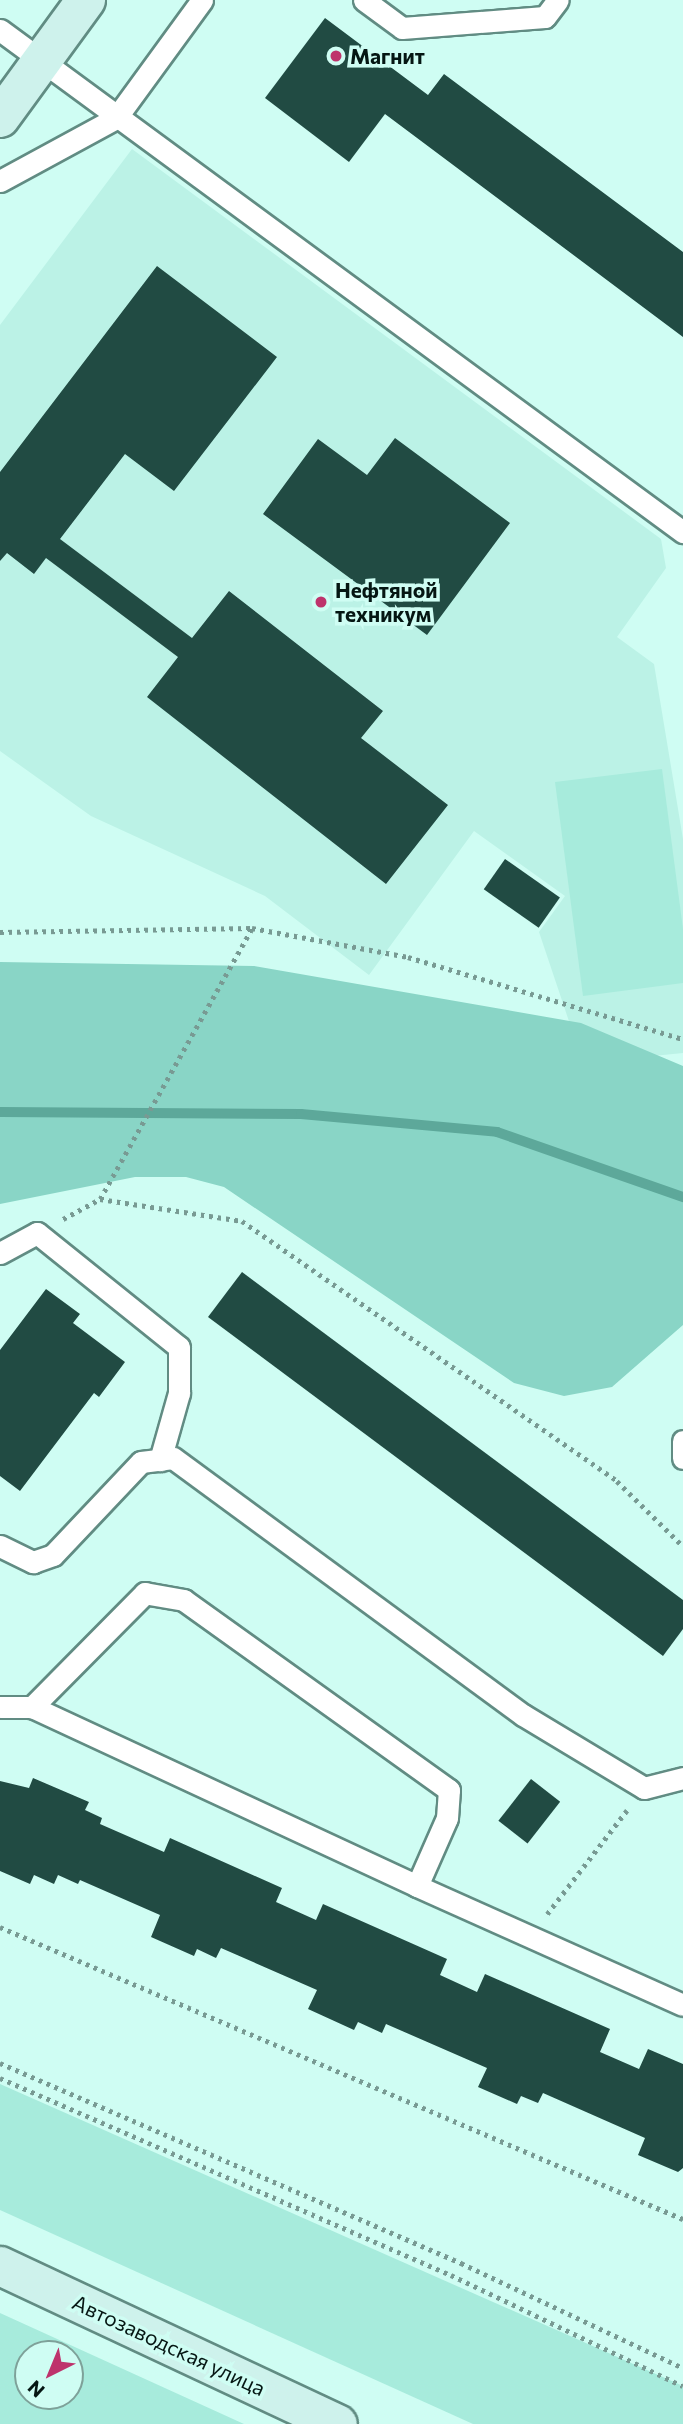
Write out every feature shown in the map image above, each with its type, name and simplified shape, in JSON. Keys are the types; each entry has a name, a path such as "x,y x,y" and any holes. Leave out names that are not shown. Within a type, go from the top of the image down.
{"main road":[{"path":"0,118 86,0"},
{"name":"Автозаводская улица","path":"0,2266 338,2424"}],"lane":[{"path":"0,181 116,118 202,0"},
{"path":"364,0 402,28 545,17 558,0"},
{"path":"0,30 116,118 683,532"},
{"path":"0,1253 37,1233 179,1346 179,1393 160,1460"},
{"path":"683,1441 683,1458"},
{"path":"0,1546 33,1562 53,1555 141,1462 173,1458 523,1715 644,1788 683,1778"},
{"path":"32,1707 145,1593 184,1600 449,1790 447,1818 417,1886"},
{"path":"0,1707 32,1707 417,1886 683,2005"}],"path":[{"path":"37,1233 100,1199 251,929"},
{"path":"0,932 251,929 408,957 683,1039"},
{"path":"100,1199 242,1221 617,1482 683,1546"},
{"path":"529,1936 644,1788"},
{"path":"0,1927 683,2219"},
{"path":"0,2063 461,2263 683,2368"},
{"path":"0,2078 451,2275 683,2386"}],"shaded area":[{"name":"Нефтяной техникум","path":"132,149 661,539 666,568 617,637 654,664 683,839 683,1053 583,1063 539,932 565,896 474,831 369,975 265,896 91,816 0,751 0,325"},
{"path":"662,769 683,929 683,983 583,996 555,782"},
{"path":"0,962 254,966 581,1023 683,1066 683,1325 612,1387 564,1396 514,1383 224,1187 186,1177 135,1177 0,1204"},
{"path":"0,2084 683,2386 683,2424 473,2424 0,2210"},
{"path":"0,2313 59,2340 14,2340 14,2410 84,2410 84,2351 244,2424 0,2424"}],"building":[{"path":"325,18 428,95 444,74 683,252 683,337 385,114 349,162 265,98"},
{"path":"157,266 277,357 174,491 125,454 60,539 192,638 229,591 383,711 361,738 448,805 386,884 147,697 178,657 46,558 34,574 7,553 0,561 0,472"},
{"path":"395,438 510,523 427,635 263,514 318,439 367,475"},
{"path":"505,859 560,897 539,928 484,889"},
{"path":"242,1272 683,1600 683,1629 663,1656 208,1317"},
{"path":"46,1289 80,1314 73,1323 125,1362 99,1397 94,1393 20,1491 0,1476 0,1350"},
{"path":"33,1778 89,1802 85,1810 102,1818 100,1824 164,1852 170,1838 282,1888 276,1902 316,1920 323,1904 447,1959 440,1975 477,1992 485,1974 610,2029 600,2052 639,2069 648,2049 683,2064 683,2168 678,2172 638,2155 645,2138 543,2093 538,2103 521,2096 517,2104 478,2087 487,2068 386,2024 382,2033 358,2022 354,2030 308,2009 317,1990 221,1948 216,1958 197,1949 194,1956 151,1937 160,1915 80,1880 78,1884 58,1875 54,1884 34,1875 30,1884 0,1871 0,1781 29,1788"},
{"path":"531,1779 560,1802 528,1844 498,1821"}],"waterway":[{"path":"0,1112 301,1114 497,1132 683,1197"}],"place":[{"name":"Магнит","path":"336,56"},
{"name":"Нефтяной техникум","path":"321,602"}]}
